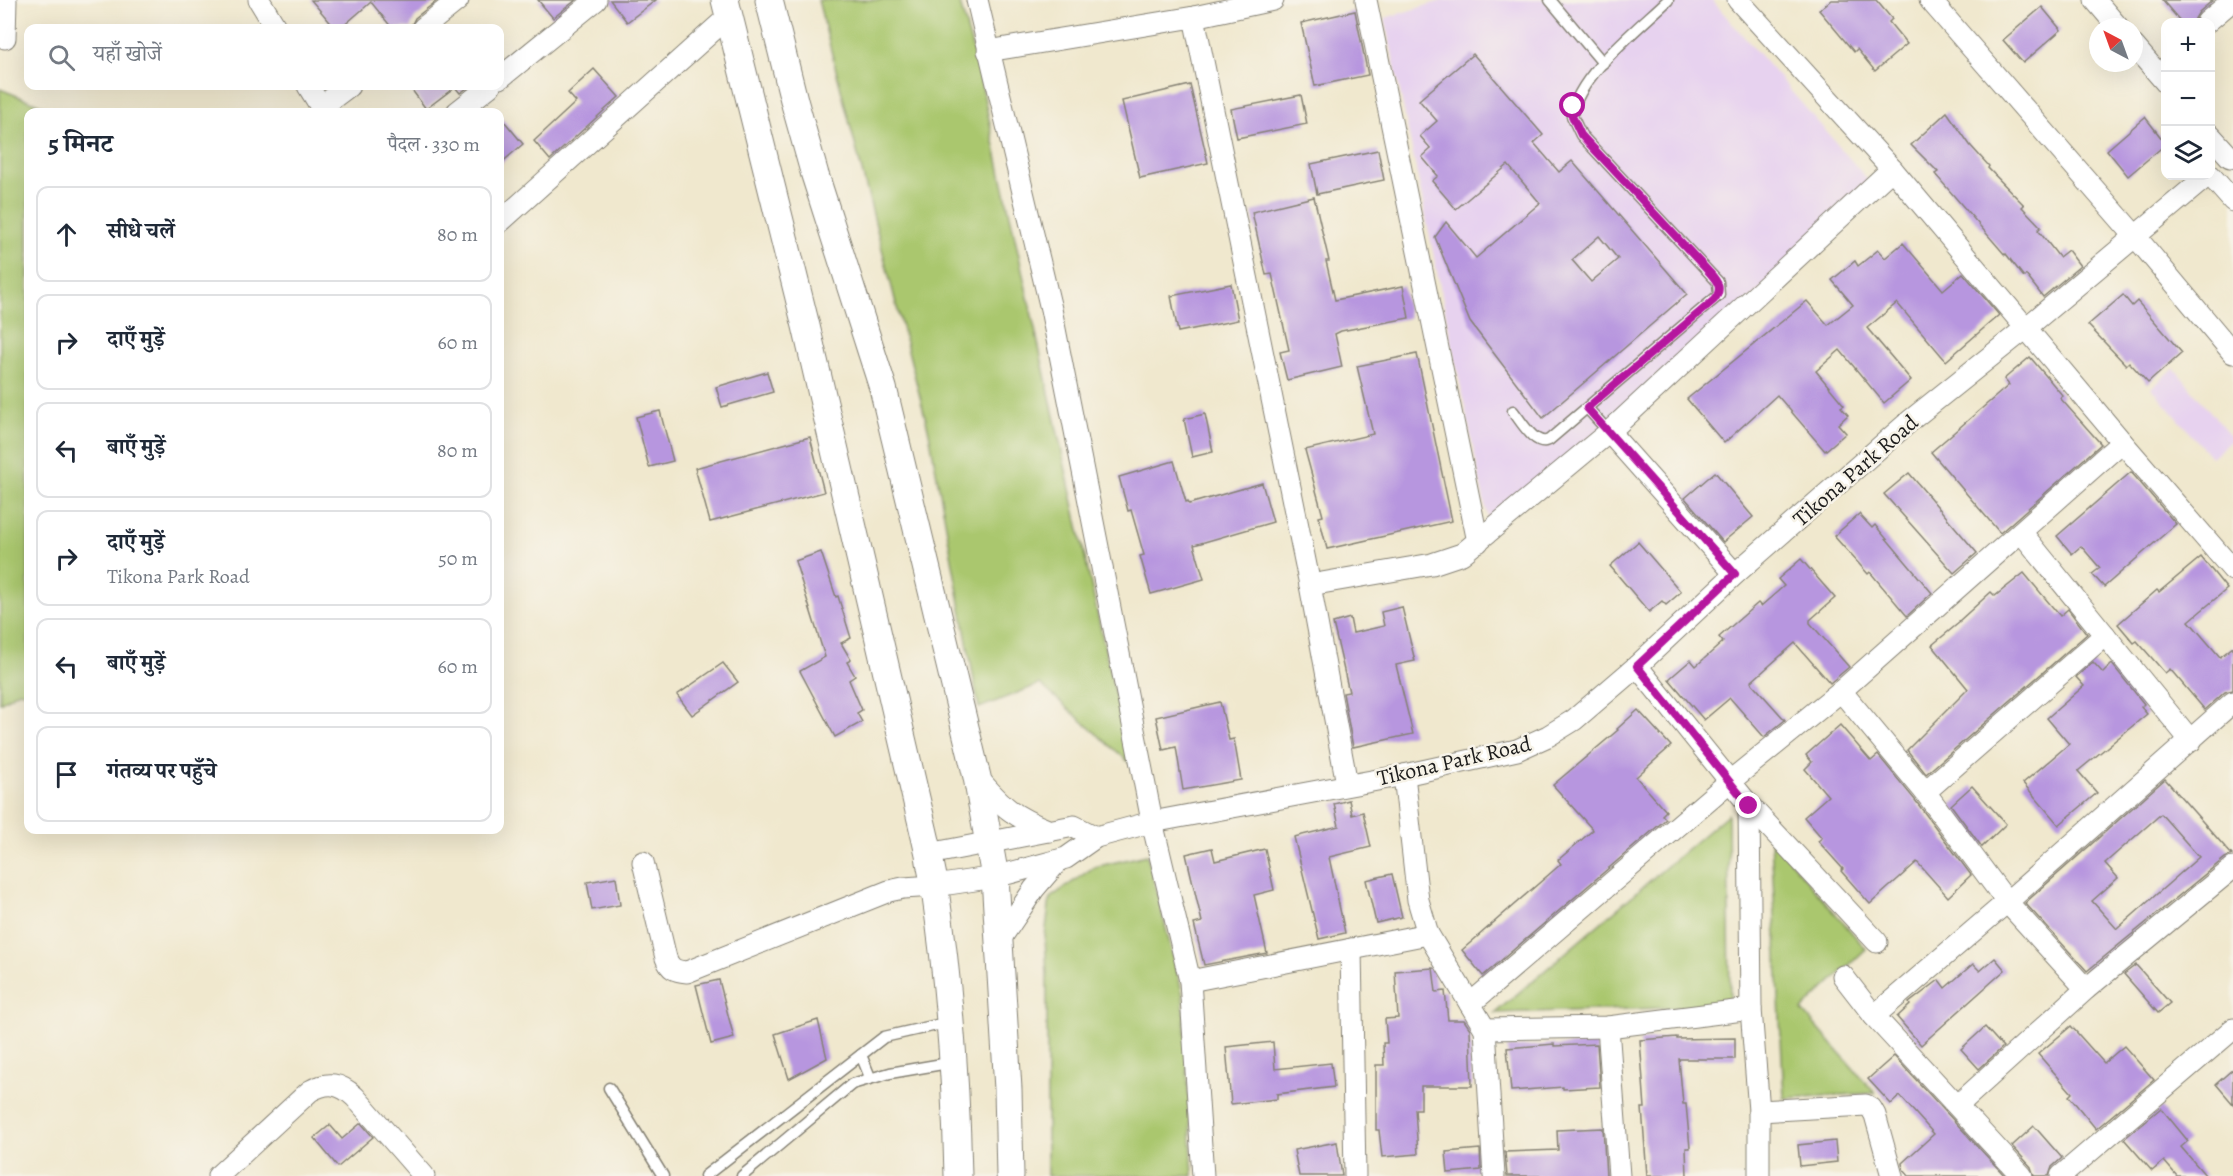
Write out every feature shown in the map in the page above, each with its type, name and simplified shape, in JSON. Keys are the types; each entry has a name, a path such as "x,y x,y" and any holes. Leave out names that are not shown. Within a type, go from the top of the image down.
{"street":[{"path":"5,38 6,0"},
{"path":"259,0 274,24"},
{"path":"428,24 458,0"},
{"path":"504,75 596,0"},
{"path":"769,0 815,175 883,388 977,777 995,877 1008,1089 1010,1176"},
{"path":"977,0 1051,309 1152,822 1190,981 1203,1176"},
{"path":"988,51 1194,17 1217,6 1273,0"},
{"path":"1366,0 1478,542"},
{"path":"1738,0 1892,169 2233,570"},
{"path":"1929,0 2233,353"},
{"path":"2095,0 2110,18"},
{"path":"2212,18 2233,0"},
{"path":"504,218 727,8 806,326 929,854 935,886 954,1062 958,1176"},
{"path":"1194,17 1310,585 1347,784"},
{"path":"2143,54 2161,69"},
{"path":"310,90 321,108"},
{"path":"324,108 344,90"},
{"path":"462,108 485,90"},
{"path":"2215,139 2231,155"},
{"name":"Tikona Park Road","path":"2215,169 2231,155"},
{"path":"1310,585 1432,564 1462,554 1609,432 1892,169"},
{"name":"Tikona Park Road","path":"643,862 669,967 687,972 881,894 903,888 935,886 995,877 1058,861 1072,855 1096,837 1152,822 1404,775 1531,745 1574,720 1637,666 1735,574 1911,420 2026,328 2202,180"},
{"path":"2214,180 2233,201"},
{"path":"1609,432 1735,574"},
{"path":"1470,1004 1729,782 1841,691 2122,442"},
{"path":"2021,532 2191,741"},
{"path":"1925,792 2105,635"},
{"path":"1637,666 1749,806 1877,942"},
{"path":"1841,691 1925,792 2007,902 2086,989"},
{"path":"1874,1016 2233,702"},
{"path":"1404,775 1418,900 1428,934 1485,1029 1494,1176"},
{"path":"977,777 1013,814 1050,831"},
{"path":"1749,806 1751,1010 1759,1112 1759,1176"},
{"path":"929,854 1074,826 1096,837"},
{"name":"Tikona Park Road","path":"999,941 1034,889 1058,861"},
{"path":"1958,1106 2086,989 2233,868"},
{"path":"1190,981 1428,934"},
{"path":"1351,949 1355,1176"},
{"path":"1843,976 1874,1016 2022,1176"},
{"path":"1485,1029 1608,1027 1751,1010"},
{"path":"1608,1027 1619,1176"},
{"path":"2061,1176 2233,1029"},
{"path":"218,1176 310,1091 328,1083 345,1087 424,1176"},
{"path":"1759,1112 1866,1105 1875,1115 1892,1176"}],"lane":[{"path":"1550,0 1603,63"},
{"path":"1513,411 1538,441 1545,442 1714,300 1719,291 1718,282 1589,144 1572,116 1577,97 1603,63 1668,0"},
{"path":"1587,408 1609,432"},
{"path":"705,1176 884,1036 950,1022"},
{"path":"861,1054 870,1077"},
{"path":"742,1176 852,1083 870,1077 954,1062"},
{"path":"609,1088 663,1176"}],"shaded area":[{"path":"1444,0 1712,0 1876,189 1489,524 1385,18"},
{"path":"2174,368 2233,439 2211,457 2152,388"}],"green space":[{"path":"818,0 959,0 978,69 1130,763 1040,684 979,708 929,432"},
{"path":"0,89 48,108 24,108 24,692 19,691 0,703"},
{"path":"1728,814 1730,1006 1495,1013"},
{"path":"1771,839 1866,949 1802,1010 1875,1093 1784,1098"},
{"path":"1147,855 1183,995 1193,1176 1047,1176 1045,936 1050,898 1094,867"}],"building":[{"path":"311,0 438,0 415,18 412,24 389,24 371,2 346,24 332,24"},
{"path":"538,0 576,0 553,18"},
{"path":"610,0 656,0 627,22"},
{"path":"1831,0 1876,0 1892,19 1889,22 1907,44 1875,71 1857,49 1854,52 1819,10"},
{"path":"2162,0 2213,0 2195,18 2178,18"},
{"path":"2042,7 2061,30 2023,63 2003,40"},
{"path":"1355,11 1368,75 1315,86 1301,23"},
{"path":"1473,54 1543,135 1534,143 1559,172 1572,161 1687,294 1543,418 1470,322 1435,237 1446,222 1476,258 1540,203 1508,165 1456,209 1432,181 1438,176 1422,157 1431,149 1420,136 1437,121 1419,100","holes":["1599,236 1618,259 1591,282 1572,260"]},
{"path":"594,69 619,97 550,160 534,141 576,102 568,93"},
{"path":"1190,85 1208,163 1140,178 1122,101"},
{"path":"412,90 451,90 427,108"},
{"path":"1301,95 1307,124 1237,138 1231,109"},
{"path":"1947,112 1970,145 1989,166 1988,168 2024,205 2022,207 2041,227 2038,230 2059,257 2068,250 2080,266 2043,297 1935,174 1938,172 1911,145"},
{"path":"2145,117 2161,138 2161,148 2128,176 2107,150"},
{"path":"504,121 523,144 504,161"},
{"path":"1378,150 1384,180 1317,194 1311,164"},
{"path":"1314,197 1329,261 1326,261 1335,300 1403,286 1409,318 1335,334 1342,367 1287,380 1280,352 1289,350 1272,274 1266,275 1252,212"},
{"path":"1903,243 1943,290 1963,273 1999,315 1946,361 1897,303 1867,328 1911,380 1884,403 1840,350 1816,371 1844,405 1841,407 1848,415 1838,424 1846,433 1825,451 1777,395 1724,443 1687,399 1807,301 1828,325 1853,305 1832,280 1855,261 1858,266 1878,250 1885,258"},
{"path":"1231,284 1238,320 1178,332 1171,296"},
{"path":"2123,295 2132,306 2137,301 2182,353 2148,383 2129,362 2126,365 2088,325"},
{"path":"1417,354 1452,521 1327,549 1319,517 1323,516 1305,450 1373,434 1357,366"},
{"path":"2030,357 2063,396 2060,398 2101,444 2000,533 1931,452 2009,385 2004,379"},
{"path":"767,372 773,392 722,407 716,387"},
{"path":"660,411 673,461 649,467 636,417"},
{"path":"1205,414 1213,452 1192,457 1184,419"},
{"path":"810,437 824,492 710,522 695,468"},
{"path":"1174,461 1186,502 1188,501 1189,504 1262,483 1273,522 1194,545 1204,579 1151,594 1140,556 1144,555 1131,510 1128,511 1119,477"},
{"path":"1715,472 1753,517 1723,542 1685,498"},
{"path":"2131,472 2176,524 2104,587 2092,574 2100,568 2081,546 2072,554 2057,536"},
{"path":"1909,473 1977,553 1954,573 1884,494"},
{"path":"1859,514 1872,528 1875,525 1932,593 1907,616 1870,572 1868,574 1834,536"},
{"path":"1638,542 1681,592 1666,605 1662,601 1649,612 1610,566"},
{"path":"821,552 851,638 841,643 851,660 847,662 855,676 849,680 862,710 857,713 862,722 835,737 800,671 825,657 795,561"},
{"path":"2201,557 2227,589 2189,621 2220,657 2233,647 2233,690 2225,692 2205,710 2170,669 2165,673 2137,641 2134,643 2118,624 2157,590 2159,592"},
{"path":"1801,559 1835,598 1810,620 1810,623 1849,667 1830,683 1795,643 1751,682 1785,720 1764,737 1730,698 1704,720 1669,679 1691,660 1696,666 1723,642 1719,637 1758,603 1761,606 1784,586 1778,579"},
{"path":"2024,573 2060,616 2068,609 2087,634 1926,774 1907,750 1968,689 1932,645 1991,592 1995,596"},
{"path":"1402,607 1415,661 1396,665 1413,734 1353,747 1343,693 1349,692 1333,623 1350,618 1353,633 1384,626 1381,612"},
{"path":"2093,662 2103,673 2112,664 2144,704 2141,707 2147,714 2078,771 2097,793 2059,825 2023,783 2069,744 2047,718 2084,686 2076,677"},
{"path":"723,663 738,682 692,715 677,695"},
{"path":"1220,702 1229,740 1234,739 1241,780 1183,790 1176,747 1163,750 1156,717"},
{"path":"1638,710 1671,746 1636,777 1666,811 1662,815 1666,819 1483,976 1462,950 1561,864 1558,860 1593,830 1553,785"},
{"path":"1840,725 1871,761 1878,755 1971,875 1948,897 1917,862 1870,904 1818,841 1822,838 1804,817 1828,796 1805,769 1812,762 1806,755"},
{"path":"2165,779 2232,855 2225,858 2087,971 2025,903","holes":["2161,814 2199,857 2117,929 2092,901 2118,878 2105,863"]},
{"path":"1972,786 2006,824 1982,847 1951,805"},
{"path":"1349,800 1352,815 1363,812 1371,847 1329,857 1345,933 1319,939 1294,837 1339,826 1334,804"},
{"path":"1212,848 1215,861 1265,849 1274,890 1254,895 1267,953 1204,965 1194,924 1202,922 1186,854"},
{"path":"1392,874 1402,917 1376,923 1366,880"},
{"path":"616,877 620,905 592,910 587,882"},
{"path":"1995,958 2005,970 1921,1045 1897,1017 1910,1005 1909,1003 1939,980 1945,988 1973,964 1980,971"},
{"path":"2136,965 2170,1003 2158,1013 2124,974"},
{"path":"1433,968 1436,992 1445,991 1448,1020 1464,1020 1470,1029 1472,1086 1421,1086 1421,1109 1415,1109 1418,1154 1382,1157 1379,1130 1376,1130 1376,1065 1384,1065 1383,1043 1387,1043 1385,1019 1398,1018 1395,971"},
{"path":"719,980 734,1038 711,1044 696,985"},
{"path":"818,1020 827,1058 789,1079 775,1034"},
{"path":"2071,1026 2104,1063 2124,1046 2154,1080 2096,1129 2069,1096 2072,1093 2038,1054"},
{"path":"1985,1027 2003,1047 1979,1069 1961,1049"},
{"path":"1677,1037 1677,1039 1735,1038 1735,1059 1679,1059 1690,1148 1686,1148 1687,1176 1647,1176 1640,1040"},
{"path":"1273,1042 1275,1069 1331,1063 1334,1087 1277,1094 1277,1099 1231,1104 1226,1047"},
{"path":"1554,1044 1554,1046 1597,1044 1600,1087 1511,1091 1507,1048"},
{"path":"1894,1056 2005,1176 1909,1176 1903,1169 1902,1163 1934,1134 1900,1096 1891,1104 1868,1079"},
{"path":"2233,1069 2233,1104 2216,1084"},
{"path":"2161,1108 2188,1141 2181,1147 2206,1176 2177,1176 2164,1161 2152,1171 2124,1139"},
{"path":"361,1123 373,1137 338,1167 314,1138 330,1125 342,1139"},
{"path":"2034,1126 2062,1158 2052,1167 2049,1176 2034,1176 2031,1167 2012,1146"},
{"path":"1603,1128 1606,1176 1507,1176 1505,1152 1558,1150 1557,1130"},
{"path":"1835,1141 1837,1162 1800,1166 1798,1145"},
{"path":"1337,1142 1342,1176 1299,1176 1294,1150"},
{"path":"1480,1149 1481,1170 1448,1173 1446,1152"}],"route":[{"path":"1573,106 1572,116 1581,135 1718,282 1719,295 1714,300 1587,408 1735,574 1637,666 1749,806"}]}
